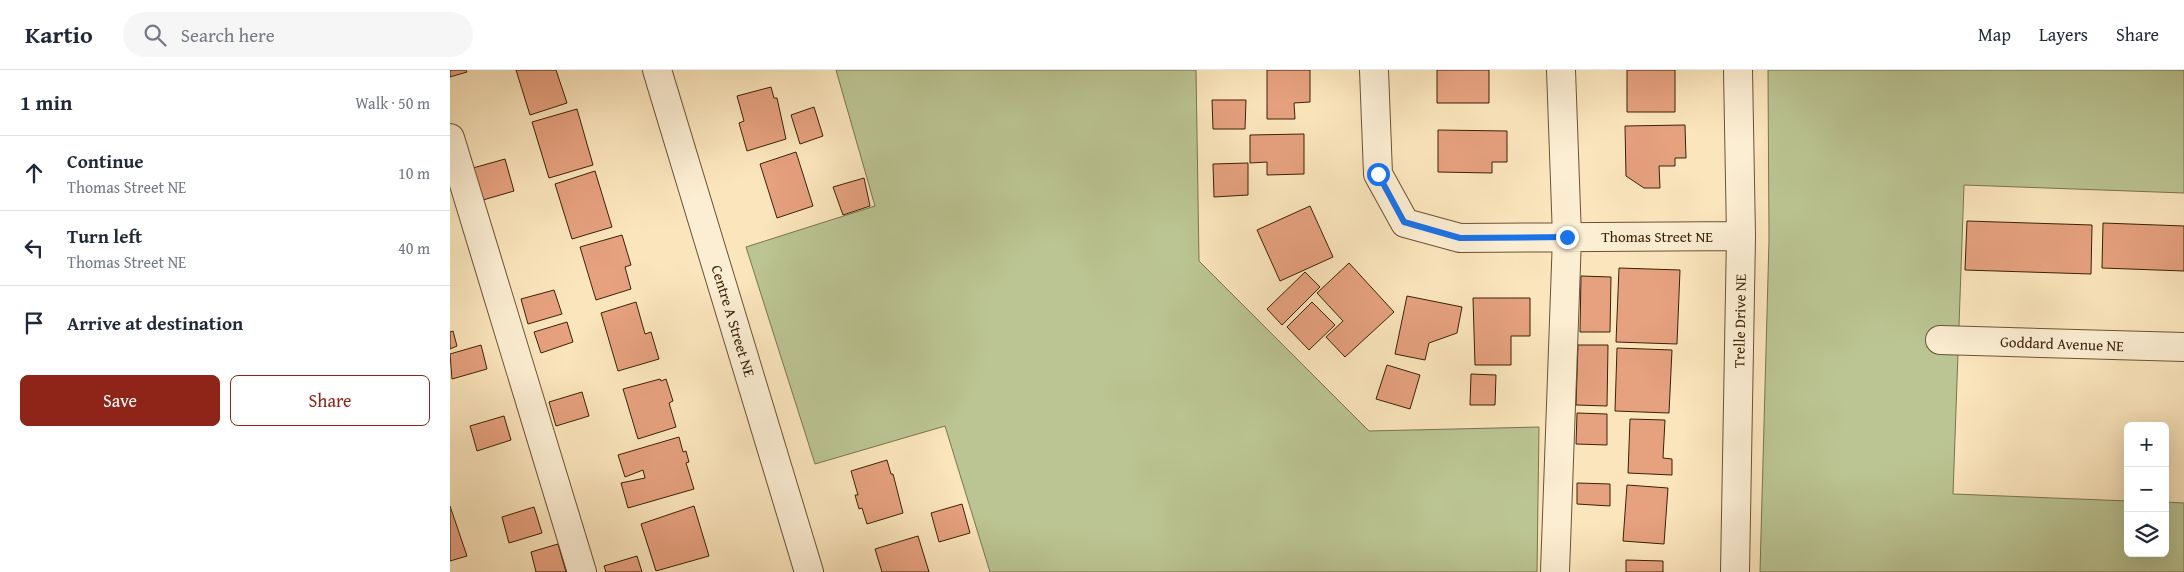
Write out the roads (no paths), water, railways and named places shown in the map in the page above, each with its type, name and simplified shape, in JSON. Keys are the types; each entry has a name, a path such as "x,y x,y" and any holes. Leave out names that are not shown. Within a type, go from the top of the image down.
{"street":[{"name":"Centre A Street NE","path":"657,70 809,572"},
{"name":"Thomas Street NE","path":"1374,70 1378,174 1404,222 1460,238 1741,236"},
{"path":"1556,572 1567,237 1561,70"},
{"name":"Trelle Drive NE","path":"1735,572 1741,236 1738,70"},
{"path":"450,138 582,572"},
{"name":"Goddard Avenue NE","path":"1940,340 2184,347"}]}
